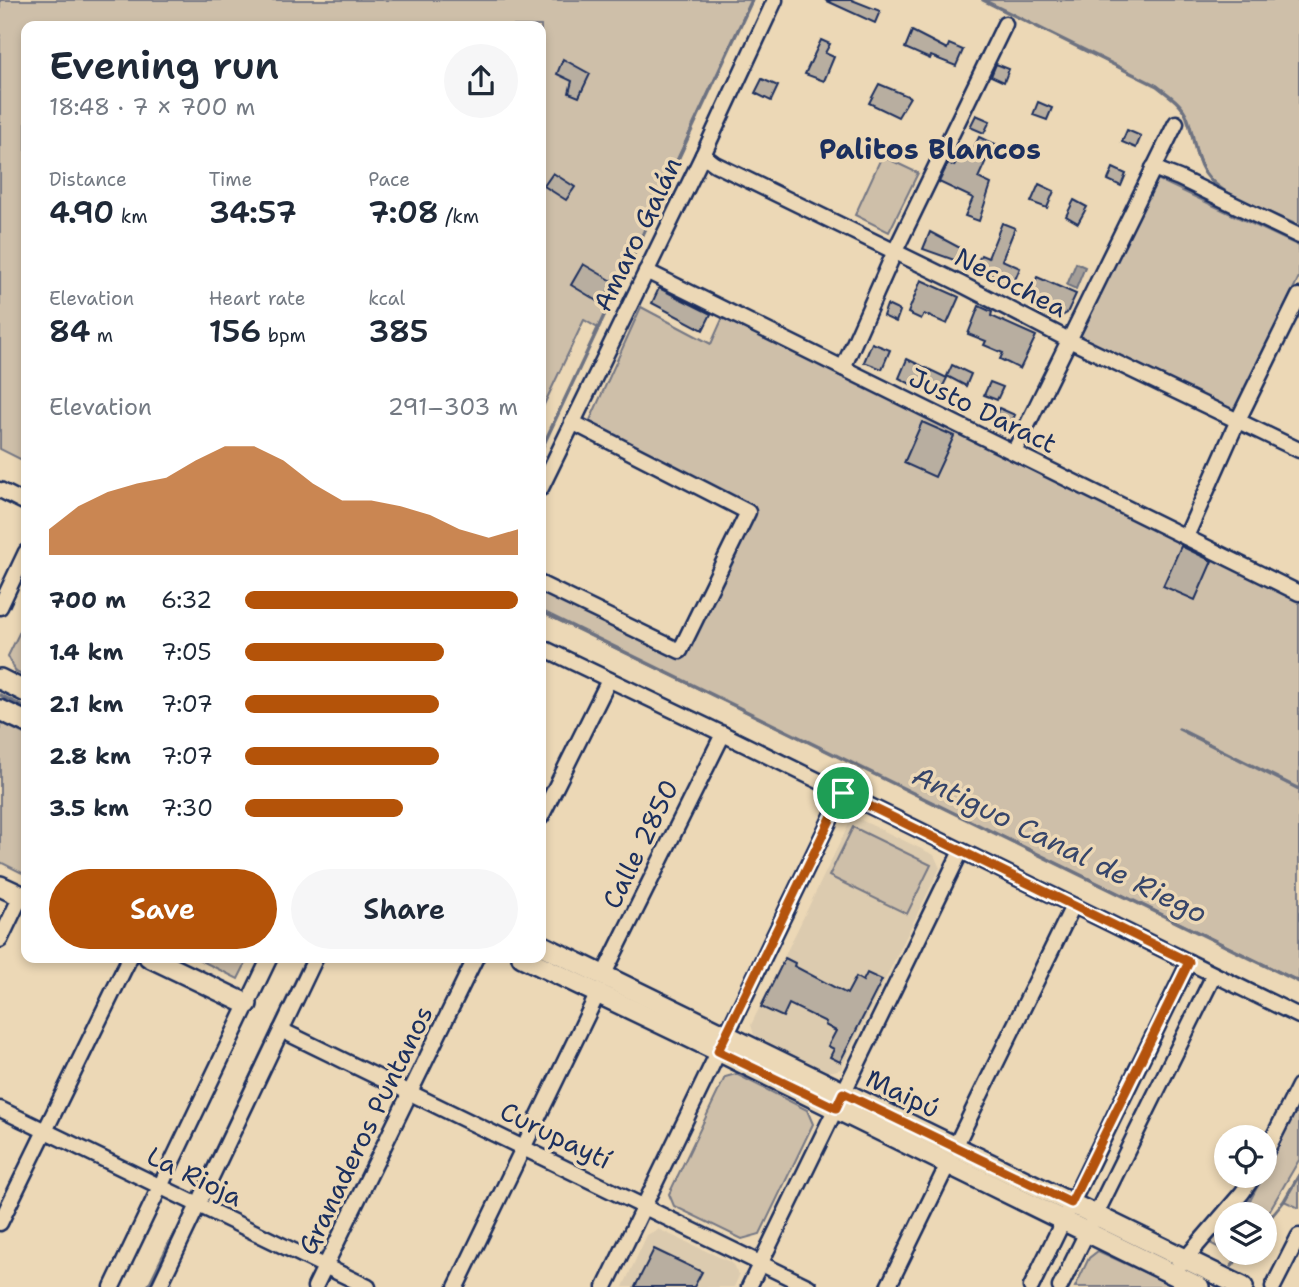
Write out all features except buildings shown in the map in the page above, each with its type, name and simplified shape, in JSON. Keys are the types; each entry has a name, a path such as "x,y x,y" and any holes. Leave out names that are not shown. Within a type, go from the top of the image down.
{"street":[{"name":"Amaro Galán","path":"546,477 703,155 775,0"},
{"path":"843,368 895,251 1006,24"},
{"path":"1014,452 1175,123"},
{"name":"Necochea","path":"703,155 715,164 895,251 1069,340 1299,450"},
{"path":"1153,168 1299,236"},
{"name":"Justo Daract","path":"646,271 1299,593"},
{"path":"1186,537 1238,420 1299,296"},
{"path":"546,585 680,651 748,513 572,422"},
{"path":"0,491 21,501"},
{"path":"0,607 21,563"},
{"path":"546,649 1299,1016"},
{"path":"0,680 21,690"},
{"path":"546,807 609,680"},
{"path":"0,710 21,720"},
{"name":"Calle 2850","path":"456,1287 723,734"},
{"path":"605,1287 843,793"},
{"path":"749,1287 961,851"},
{"path":"0,886 21,896"},
{"path":"0,940 21,902"},
{"path":"888,1287 1073,906"},
{"name":"Maipú","path":"546,948 601,985"},
{"path":"1031,1287 1189,962"},
{"path":"0,1223 127,963"},
{"path":"162,963 247,1004"},
{"path":"112,1287 267,963"},
{"path":"159,1287 313,963"},
{"name":"Granaderos Puntanos","path":"315,1287 473,963"},
{"name":"Maipú","path":"539,963 601,985 951,1155 1067,1212 1087,1233 1199,1287"},
{"path":"1060,1287 1214,975"},
{"name":"Curupaytí","path":"281,1030 808,1287"},
{"path":"1277,1130 1299,1086"},
{"name":"La Rioja","path":"0,1109 368,1287"},
{"path":"1173,1275 1184,1258 1246,1188"},
{"name":"Maipú","path":"1067,1212 1095,1214 1243,1287"},
{"path":"1273,1287 1299,1236"}],"shaded area":[{"path":"0,0 752,0 598,328 584,320 546,400 546,21 21,21 21,460 0,449"},
{"path":"983,0 1299,0 1299,227 1235,198 1213,182 1199,160 1185,112 1157,86"},
{"path":"882,156 918,173 889,232 855,215"},
{"path":"1155,178 1299,246 1299,277 1234,412 1075,336"},
{"path":"1076,263 1085,267 1076,289 1067,285"},
{"path":"641,307 711,344 723,317 1299,601 1299,981 546,614 546,586 680,651 748,513 586,429"},
{"path":"21,629 21,674 16,672 8,656"},
{"path":"0,722 21,732 21,872 0,862"},
{"path":"859,819 934,855 940,868 841,1069 829,1072 754,1035 751,1025 850,822"},
{"path":"853,827 931,865 907,914 829,876"},
{"path":"206,963 246,963 238,979"},
{"path":"736,1074 807,1110 813,1124 760,1234 742,1239 674,1206 669,1194 725,1077"},
{"path":"1295,1112 1299,1114 1299,1160 1274,1202 1248,1202 1257,1188 1277,1188 1277,1147"},
{"path":"1299,1175 1299,1208 1284,1201"},
{"path":"658,1229 732,1263 739,1276 734,1287 623,1287 647,1235"},
{"path":"1098,1251 1174,1287 1075,1287 1089,1258"}],"waterway":[{"path":"626,271 752,0"},
{"path":"983,0 1157,86 1185,112 1199,160 1213,182 1235,198 1299,227"},
{"path":"546,439 617,288"},
{"name":"Antiguo Canal de Riego","path":"546,613 1299,982"},
{"path":"0,695 21,706"},
{"path":"1179,729 1299,789"},
{"path":"203,1176 304,963"},
{"name":"Antiguo Canal de Riego","path":"1277,1209 1299,1175"},
{"path":"148,1287 175,1232"}],"district":[{"name":"Palitos Blancos","path":"930,149"}],"route":[{"path":"843,793 1189,962 1071,1203 843,1093 836,1108 718,1051 843,793"}]}
